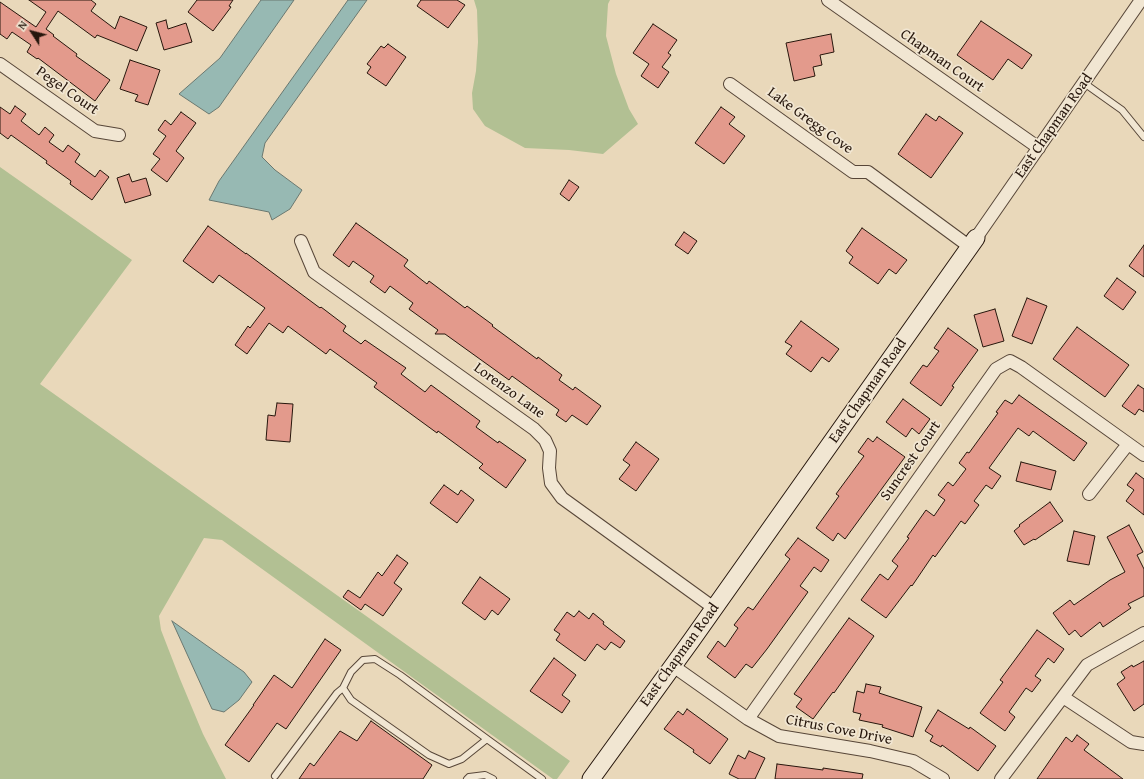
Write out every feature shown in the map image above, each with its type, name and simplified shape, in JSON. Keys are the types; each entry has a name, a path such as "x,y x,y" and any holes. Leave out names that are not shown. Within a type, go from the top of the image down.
{"street":[{"name":"Chapman Court","path":"828,0 1039,148"},
{"name":"East Chapman Road","path":"591,779 673,666 973,242 1141,0"},
{"name":"Pegel Court","path":"0,64 95,131 119,135"},
{"name":"Lake Gregg Cove","path":"730,84 853,172 868,172 973,242"},
{"name":"Lorenzo Lane","path":"301,241 314,272 534,429 545,440 550,451 549,468 551,483 562,498 714,608"},
{"name":"Suncrest Court","path":"748,719 996,369 1010,361 1021,367 1144,455"},
{"path":"1089,494 1128,444"},
{"path":"1001,779 1087,665 1144,633"},
{"name":"Citrus Cove Drive","path":"673,666 748,719 779,736 870,751 913,761 943,779"},
{"path":"1063,697 1131,742 1144,744"}],"lane":[{"path":"1084,83 1122,110 1144,136"},
{"path":"275,776 337,692 343,688 351,672 364,660 375,659 400,675 542,779"},
{"path":"343,688 351,700 429,755 449,764 462,759 487,739"},
{"path":"468,779 469,777 485,774 493,779"}],"green space":[{"path":"474,0 610,0 608,4 606,36 616,74 629,109 638,124 603,154 569,150 525,148 485,126 473,109 472,93 476,71 478,42 477,10"},
{"path":"0,167 132,260 40,384 570,761 557,779 553,779 222,540 204,538 159,616 161,630 180,679 203,734 226,779 0,779"}],"water":[{"path":"261,0 294,0 219,107 209,114 179,94 220,58"},
{"path":"348,0 367,0 265,143 262,157 275,170 302,190 290,209 272,220 269,212 209,200 219,181"},
{"path":"172,621 244,672 252,682 239,700 224,712 212,709"}],"building":[{"path":"29,0 91,0 96,4 91,11 115,29 120,16 147,27 137,51 97,35 95,38 58,11 46,29 77,54 76,56 110,80 95,101 38,58 37,59 27,52 31,45 12,32 7,39 0,34 0,2 36,27 46,12"},
{"path":"197,0 233,0 229,6 231,7 213,31 188,12"},
{"path":"421,0 457,0 465,5 448,28 417,6"},
{"path":"166,20 168,29 186,23 192,42 164,50 156,23"},
{"path":"981,21 1032,55 1022,69 1008,59 993,80 957,55"},
{"path":"653,24 677,40 668,53 671,55 662,67 669,72 658,88 641,76 649,64 633,53"},
{"path":"831,34 834,52 820,55 822,65 813,67 815,76 794,81 786,43"},
{"path":"388,44 406,57 386,86 367,73 371,67 367,64 381,46 384,48"},
{"path":"130,60 160,70 148,105 135,101 138,95 120,89"},
{"path":"15,106 26,114 21,121 39,135 45,127 54,135 49,142 63,152 68,145 80,154 75,162 95,177 100,170 109,177 92,200 70,184 71,181 46,163 47,161 11,135 8,139 0,133 0,107 10,114"},
{"path":"721,107 735,117 729,124 745,136 724,164 695,143"},
{"path":"181,112 196,123 176,151 184,158 167,182 151,170 160,159 153,154 166,136 158,130 165,120 171,125"},
{"path":"926,114 936,121 939,116 963,133 931,178 898,154"},
{"path":"129,174 132,182 146,178 151,195 125,203 117,178"},
{"path":"569,180 579,187 569,201 560,194"},
{"path":"356,223 408,260 404,266 427,284 429,281 465,308 467,306 537,359 538,357 562,375 559,380 573,390 575,387 601,406 587,425 572,415 566,422 556,415 559,410 512,376 509,380 445,334 435,334 438,330 409,309 413,303 390,286 385,293 370,282 374,276 353,261 349,267 333,255"},
{"path":"208,226 346,326 343,331 361,344 365,340 406,368 401,374 425,392 431,385 480,421 476,427 498,443 499,441 526,460 506,488 479,468 483,464 438,431 437,433 374,387 377,383 330,349 326,354 288,326 283,333 269,323 247,354 235,345 248,326 250,328 265,308 219,275 213,283 183,261"},
{"path":"862,228 907,260 896,274 889,269 878,284 849,263 853,257 846,251"},
{"path":"684,232 697,241 688,254 675,245"},
{"path":"1144,245 1144,277 1129,266"},
{"path":"1117,278 1136,292 1123,310 1104,296"},
{"path":"1027,298 1047,306 1032,344 1012,336"},
{"path":"995,309 1004,341 983,347 974,315"},
{"path":"801,321 839,349 829,362 822,357 811,372 786,354 792,346 785,342"},
{"path":"1077,327 1129,365 1105,397 1053,359"},
{"path":"948,328 978,350 952,386 954,387 941,406 910,383 923,365 927,367 939,351 934,348"},
{"path":"1138,385 1144,389 1144,412 1139,409 1135,415 1122,406"},
{"path":"1019,395 1087,443 1074,461 1033,431 1029,436 1018,428 989,468 1001,476 992,489 986,485 974,501 979,505 965,524 961,521 935,557 933,555 912,586 911,585 886,618 861,600 880,574 888,580 898,566 892,561 909,538 907,537 926,510 934,516 945,500 938,495 948,482 953,486 966,469 959,463 967,452 969,453 998,413 996,412 1005,400 1012,404"},
{"path":"903,399 930,419 919,434 912,428 906,437 886,422"},
{"path":"277,403 293,404 290,442 266,440 268,415 275,416"},
{"path":"877,437 905,457 845,539 838,533 833,541 816,528 839,496 836,494 864,456 858,452 868,438 873,442"},
{"path":"636,442 659,459 636,491 619,479 630,465 623,460"},
{"path":"1021,462 1056,471 1051,490 1016,481"},
{"path":"1136,473 1144,479 1144,515 1126,501 1134,490 1127,485"},
{"path":"444,485 458,495 461,490 474,500 457,523 430,503"},
{"path":"1050,502 1063,521 1035,540 1034,539 1024,545 1014,531 1020,526 1019,525"},
{"path":"1129,525 1143,552 1137,555 1144,569 1144,596 1128,604 1131,608 1103,627 1100,622 1081,637 1075,630 1069,635 1053,613 1070,600 1074,605 1110,580 1125,572 1107,537"},
{"path":"1074,531 1095,536 1089,565 1067,561"},
{"path":"798,538 829,560 821,572 814,567 800,586 808,592 752,668 746,664 735,678 707,657 718,641 725,647 738,628 734,625 748,607 753,610 790,559 785,555"},
{"path":"397,555 408,563 394,583 402,589 383,616 365,604 361,610 343,597 348,590 360,598 378,572 382,576"},
{"path":"480,577 510,599 498,615 492,610 485,620 462,603"},
{"path":"579,611 589,619 593,613 604,622 603,624 625,641 620,648 611,642 605,650 597,644 585,661 556,640 560,634 554,630 567,612 574,617"},
{"path":"849,618 874,636 834,693 833,692 813,719 796,707 802,699 794,694"},
{"path":"1037,630 1064,649 1054,663 1048,658 1035,676 1041,680 1032,692 1026,688 1009,712 1015,717 1005,731 980,713 1003,682 1000,680"},
{"path":"325,639 341,650 286,729 277,723 249,762 225,745 274,675 292,688"},
{"path":"554,658 576,675 562,695 570,701 562,713 530,691"},
{"path":"1144,661 1144,704 1134,711 1117,684 1125,678 1121,672 1132,665 1133,667"},
{"path":"866,684 881,687 879,693 922,707 913,737 882,727 883,725 859,720 861,714 853,712 857,691 864,693"},
{"path":"687,709 728,739 710,764 693,752 694,750 664,729 678,711 683,715"},
{"path":"938,710 969,729 970,727 996,746 978,771 942,745 941,747 930,741 933,736 925,731"},
{"path":"371,721 432,765 423,779 299,779 310,763 314,766 340,731 357,741"},
{"path":"1077,735 1089,744 1084,750 1123,779 1037,779 1066,737 1072,742"},
{"path":"749,751 765,758 755,779 739,779 729,774 738,755 745,759"},
{"path":"777,764 823,770 823,768 863,774 862,779 775,779"}]}
